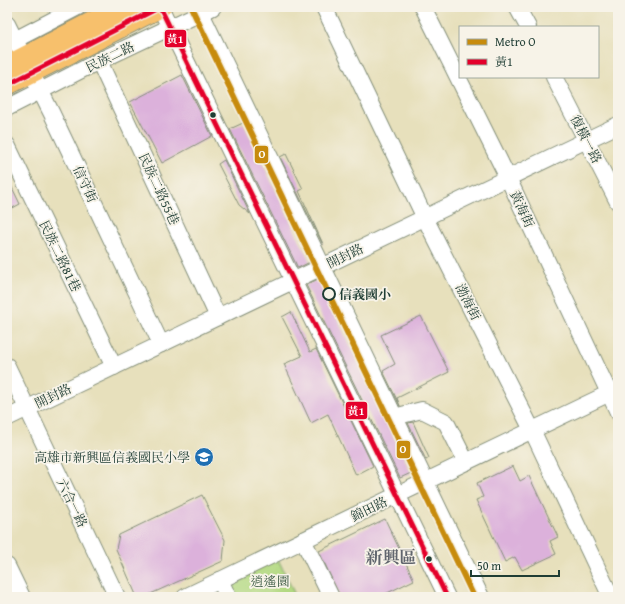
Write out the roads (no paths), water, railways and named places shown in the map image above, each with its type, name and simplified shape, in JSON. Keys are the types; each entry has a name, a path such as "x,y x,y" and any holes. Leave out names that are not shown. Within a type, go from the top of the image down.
{"main road":[{"name":"民族二路","path":"7,85 21,66 121,7"},
{"name":"民族二路","path":"21,66 160,7"}],"street":[{"path":"11,42 76,7"},
{"path":"160,7 448,597"},
{"name":"渤海街","path":"324,7 425,218 532,430 611,597"},
{"name":"黃海街","path":"423,7 614,391 618,412"},
{"path":"517,7 527,26"},
{"path":"204,9 323,267 480,597"},
{"name":"民族二路","path":"7,108 99,61 170,28 204,9"},
{"name":"信守街","path":"7,24 11,42 21,66 41,91 161,344"},
{"name":"民族二路55巷","path":"99,61 218,317"},
{"name":"復橫一路","path":"555,78 618,202"},
{"name":"開封路","path":"7,418 618,125"},
{"name":"民族二路81巷","path":"7,145 114,367"},
{"name":"六合一路","path":"7,366 117,597"},
{"name":"錦田路","path":"185,597 614,391"},
{"path":"394,417 422,410 446,422 466,462"},
{"path":"303,540 331,597"},
{"path":"7,566 22,597"},
{"path":"220,580 228,597"}],"metro line":[{"name":"O","path":"191,7 474,597"}],"place":[{"name":"信義國小","path":"329,294"},
{"name":"高雄市新興區信義國民小學","path":"204,457"}],"district":[{"name":"新興區","path":"391,556"}],"park label":[{"name":"逍遙園","path":"270,581"}]}
